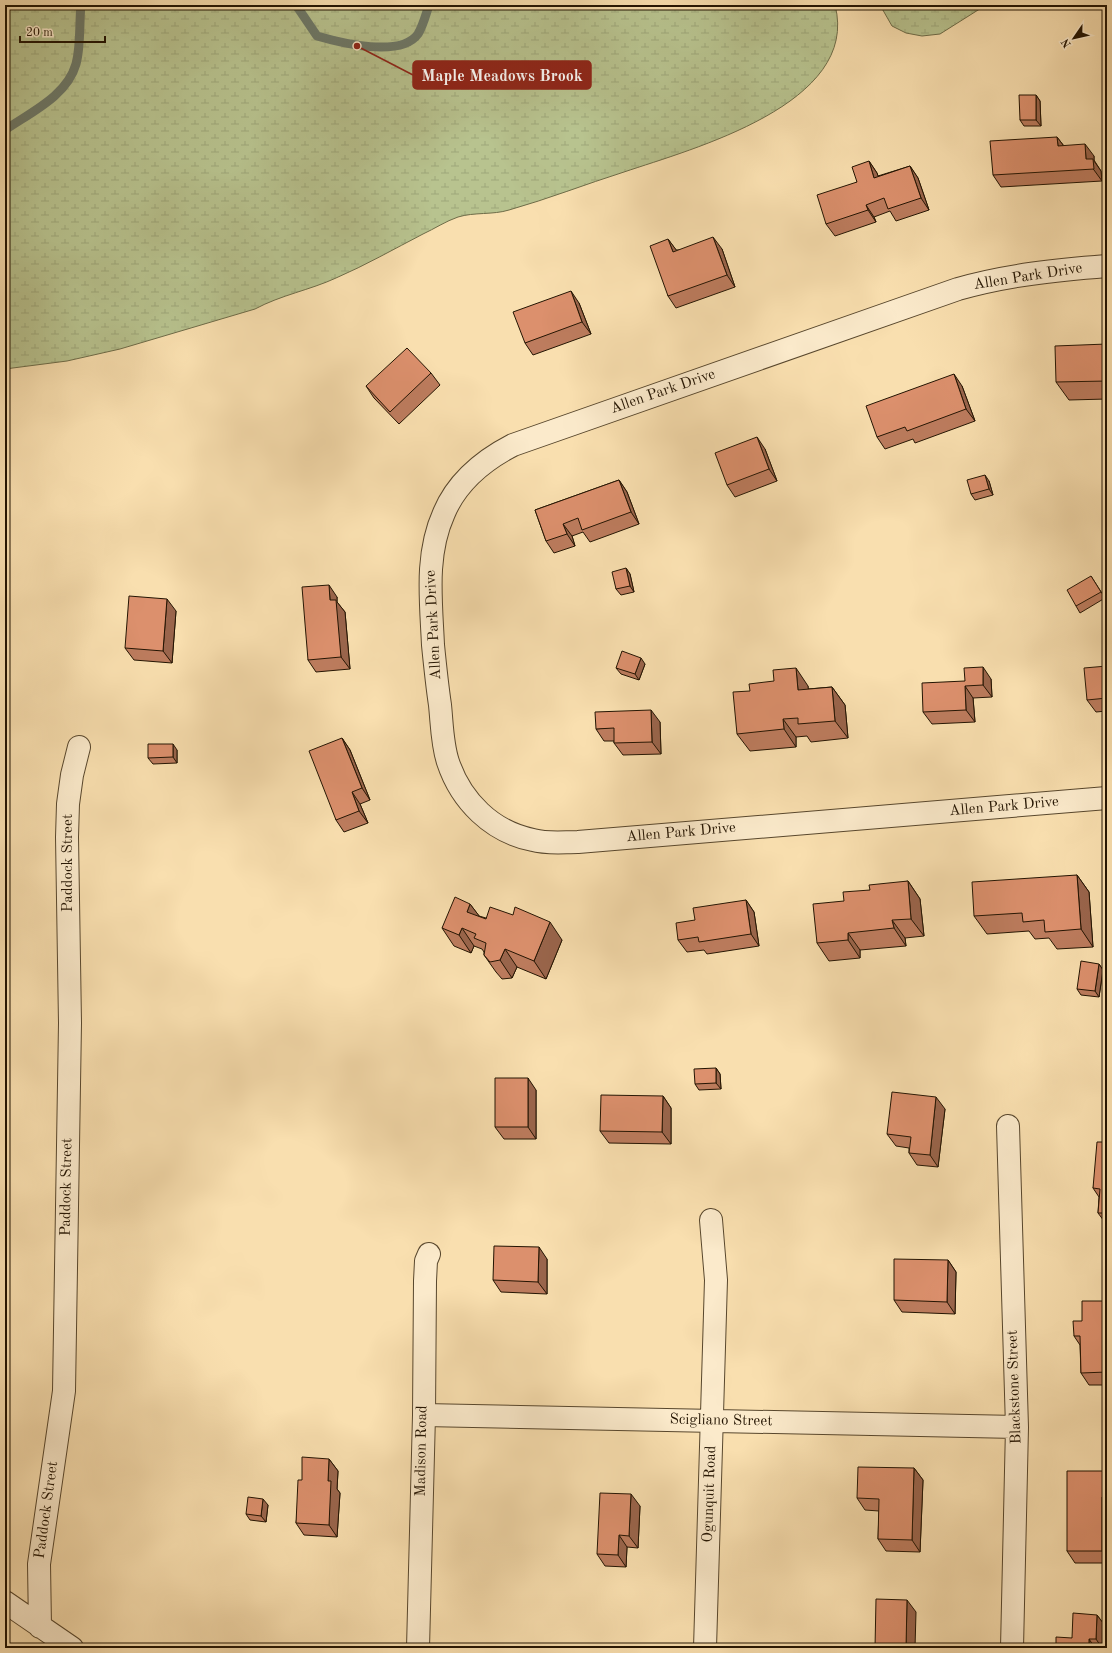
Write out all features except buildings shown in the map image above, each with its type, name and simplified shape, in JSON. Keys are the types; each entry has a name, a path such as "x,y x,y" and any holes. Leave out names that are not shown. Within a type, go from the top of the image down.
{"street":[{"name":"Allen Park Drive","path":"1107,266 1046,271 999,278 958,289 514,445 486,462 472,473 451,499 438,528 431,561 430,580 434,659 444,746 448,762 461,791 476,808 500,828 519,837 541,842 578,842 1107,798"},
{"name":"Paddock Street","path":"40,1627 39,1564 64,1391 70,1023 67,837 70,789 80,747"},
{"name":"Blackstone Street","path":"1008,1126 1018,1427 1012,1648"},
{"name":"Ogunquit Road","path":"705,1648 713,1421 716,1280 711,1220"},
{"name":"Madison Road","path":"418,1648 424,1415 424,1281 426,1261 429,1254"},
{"name":"Scigliano Street","path":"424,1415 1018,1427"},
{"path":"5,1602 72,1648"}],"green space":[{"path":"5,5 835,5 836,40 823,70 798,95 765,117 728,135 689,150 524,206 503,212 470,214 458,217 347,273 255,309 120,349 67,361 5,369"},
{"path":"880,5 986,5 940,34 922,36 906,33 892,26"}],"waterway":[{"path":"5,130 37,110 65,85 76,64 79,50 81,5"},
{"path":"296,5 317,36 370,47 385,47 410,41 418,34 429,5"}],"place":[{"name":"Maple Meadows Brook","path":"357,46"}]}
